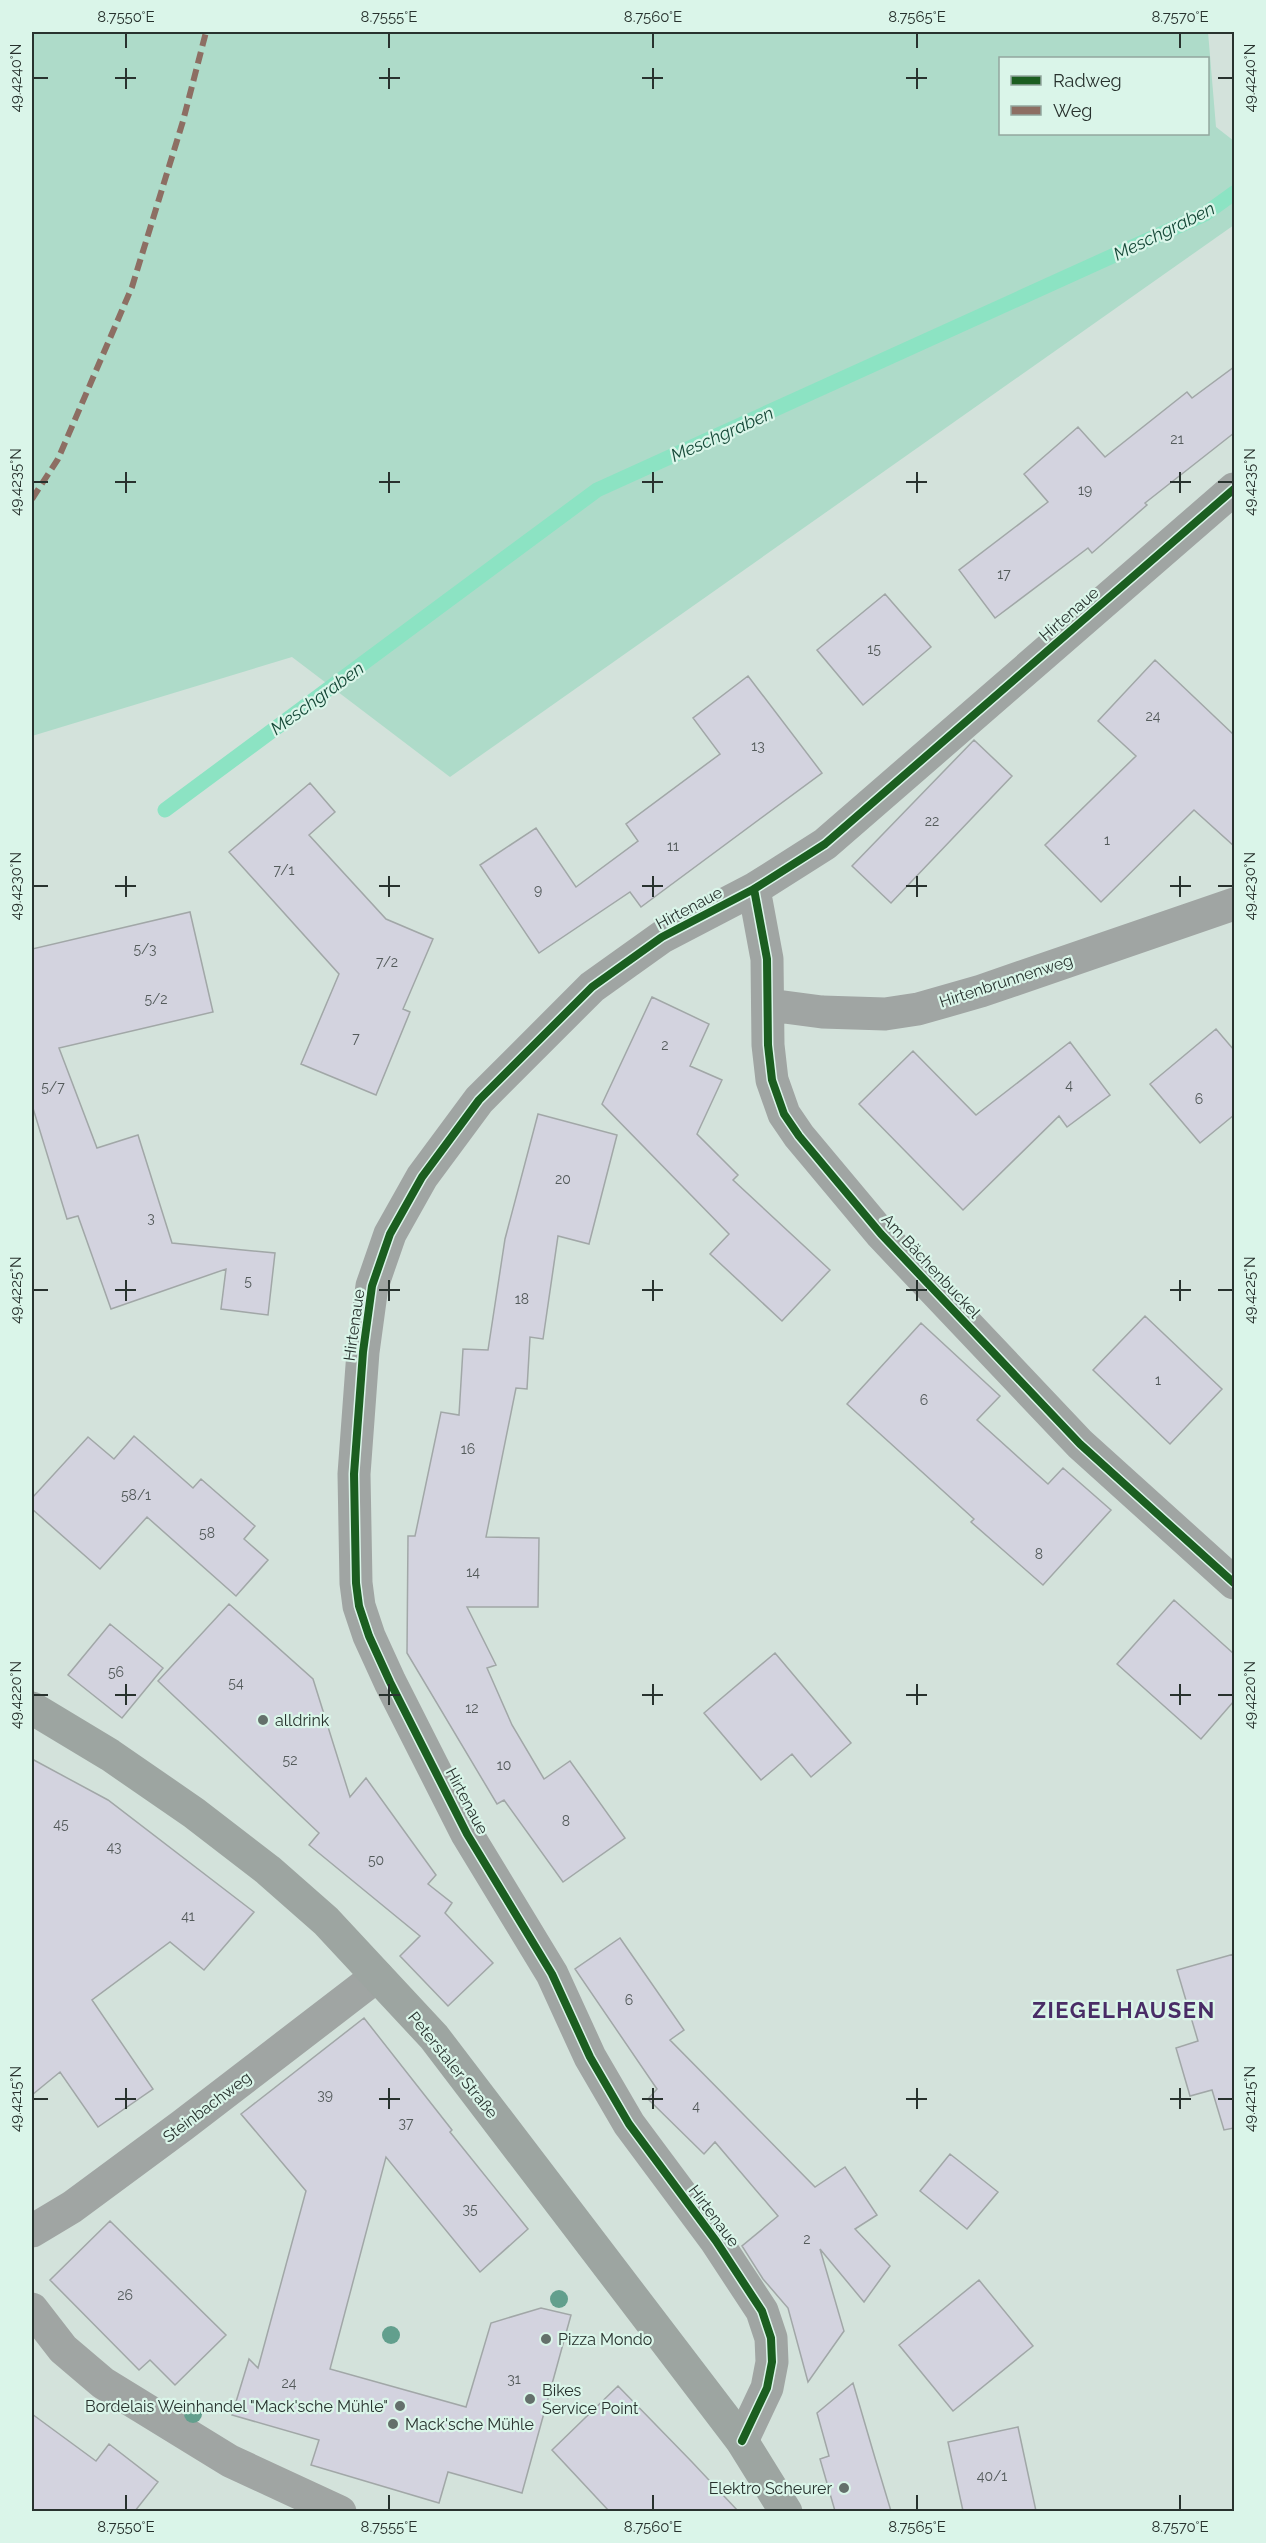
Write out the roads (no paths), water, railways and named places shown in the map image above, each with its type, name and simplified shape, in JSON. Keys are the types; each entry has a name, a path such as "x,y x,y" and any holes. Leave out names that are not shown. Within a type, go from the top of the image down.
{"main road":[{"name":"Peterstaler Straße","path":"32,1708 110,1755 194,1812 268,1870 326,1921 434,2037 742,2441 786,2511"}],"street":[{"name":"Hirtenaue","path":"742,2441 767,2388 772,2362 771,2338 762,2311 726,2256 629,2124 590,2056 552,1974 467,1834 369,1636 357,1594 354,1474 363,1352 372,1286 390,1234 422,1177 479,1100 592,987 662,937 754,889 825,844 1234,489"},
{"name":"Am Bächenbuckel","path":"754,889 767,959 768,1045 772,1080 784,1113 818,1160 881,1234 1080,1444 1234,1583"},
{"name":"Hirtenbrunnenweg","path":"769,1005 822,1012 885,1014 918,1009 981,992 1234,904"},
{"name":"Steinbachweg","path":"32,2231 72,2207 183,2125 377,1976"},
{"path":"32,2309 63,2349 103,2383 230,2461 340,2511"}],"waterway":[{"name":"Meschgraben","path":"165,810 597,490 1205,214 1234,193"}],"place":[{"name":"alldrink","path":"263,1720"},
{"name":"Pizza Mondo","path":"546,2339"},
{"name":"Bikes Service Point","path":"530,2399"},
{"name":"Bordelais Weinhandel \"Mack'sche Mühle\"","path":"400,2406"},
{"name":"Mack'sche Mühle","path":"393,2424"},
{"name":"Elektro Scheurer","path":"844,2488"}],"district":[{"name":"ZIEGELHAUSEN","path":"1124,2010"}]}
